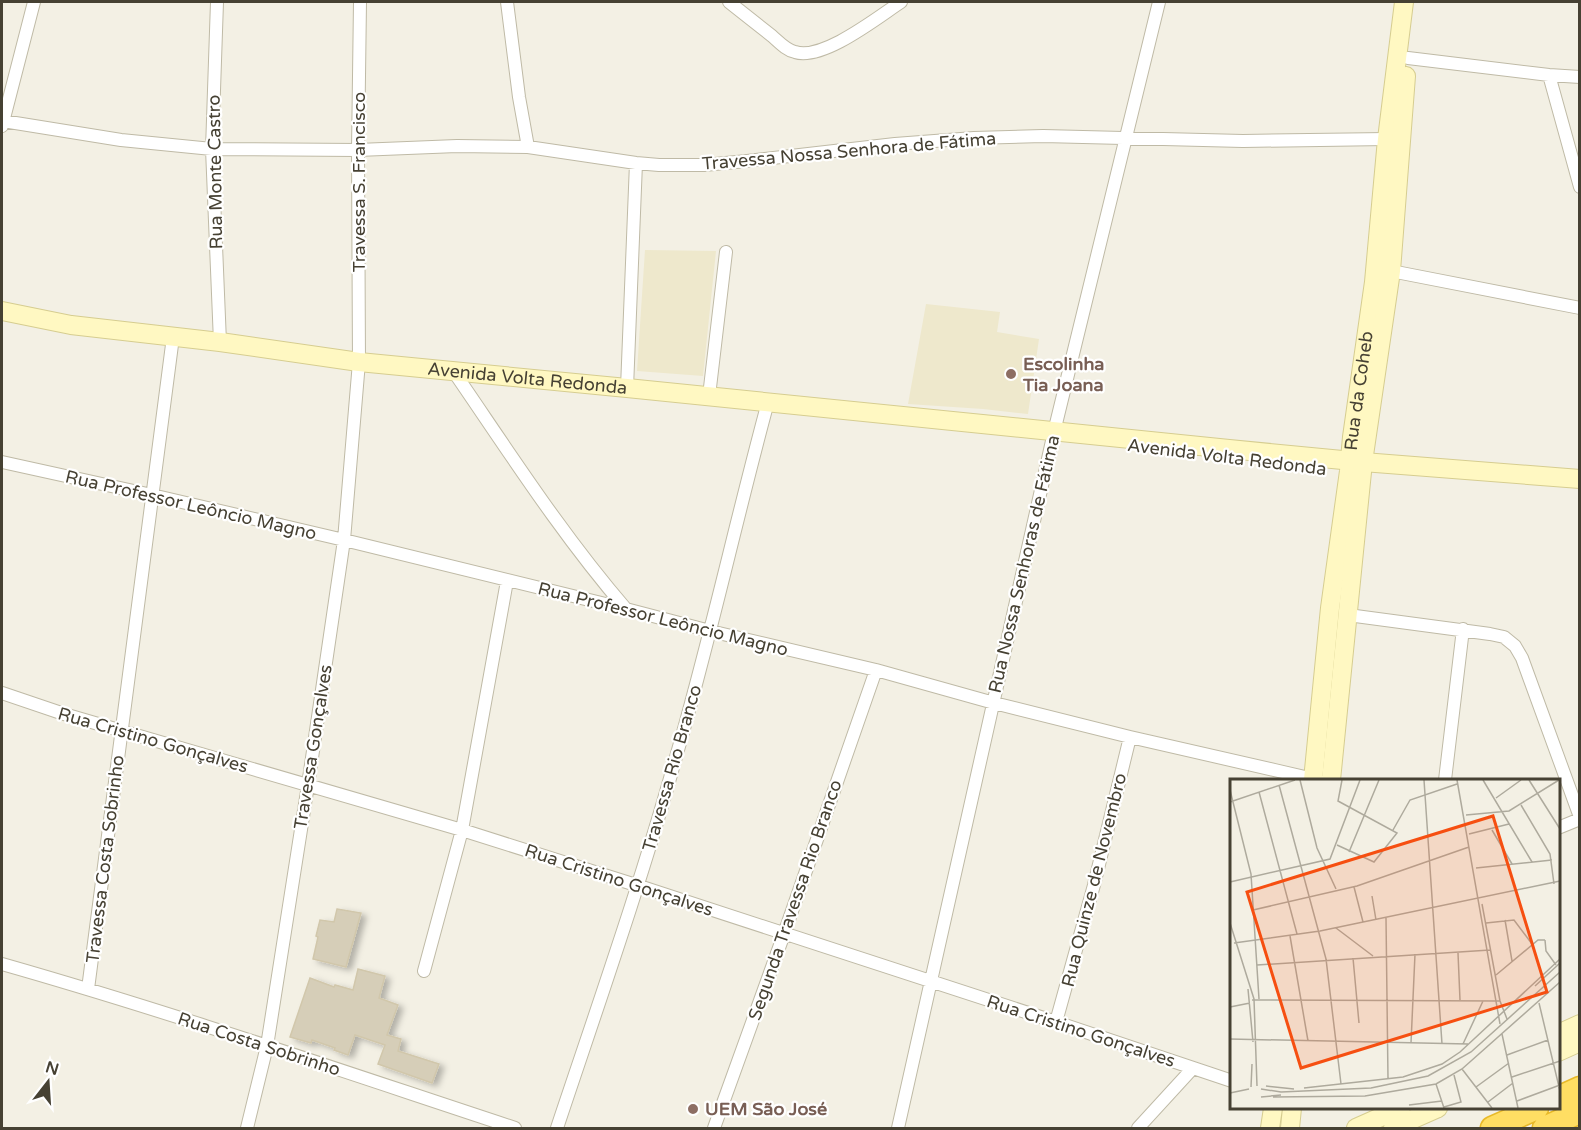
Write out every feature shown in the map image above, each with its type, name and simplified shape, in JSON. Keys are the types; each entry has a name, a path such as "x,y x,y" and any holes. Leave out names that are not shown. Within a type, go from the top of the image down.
{"highway":[{"path":"1560,1097 1580,1088"},
{"path":"1492,1128 1533,1109"},
{"path":"1544,1128 1580,1112"}],"street":[{"path":"2,123 34,2"},
{"name":"Rua Monte Castro","path":"217,2 212,149 220,342"},
{"name":"Travessa S. Francisco","path":"359,362 360,2"},
{"path":"507,2 528,147"},
{"path":"729,2 785,47 798,53 818,50 848,38 901,2"},
{"name":"Rua Nossa Senhoras de Fátima","path":"898,1128 1054,432 1159,2"},
{"name":"Rua da Coheb","path":"1320,779 1348,615 1356,466 1352,437 1374,282 1387,139 1404,2"},
{"name":"Rua da Coheb","path":"1320,779 1330,608 1391,271 1408,58 1415,2"},
{"path":"1408,58 1580,77"},
{"path":"1549,75 1580,187"},
{"name":"Travessa Nossa Senhora de Fátima","path":"2,123 121,140 212,149 358,150 457,146 528,147 659,165 704,165 895,144 974,138 1043,136 1243,141 1387,139"},
{"path":"627,388 636,163"},
{"path":"709,396 726,252"},
{"path":"1391,271 1580,308"},
{"name":"Avenida Volta Redonda","path":"2,311 71,325 220,342 359,362 768,402 1580,490"},
{"name":"Travessa Costa Sobrinho","path":"88,989 173,337"},
{"name":"Travessa Gonçalves","path":"247,1128 267,1046 344,540 359,362"},
{"path":"454,372 546,507 626,609"},
{"name":"Travessa Rio Branco","path":"557,1128 639,886 677,756 768,402"},
{"name":"Rua Professor Leôncio Magno","path":"2,462 344,540 876,670 994,703 1130,737 1316,779"},
{"name":"Avenida Volta Redonda","path":"1356,466 1580,479"},
{"path":"424,971 462,830 507,581"},
{"path":"1348,615 1463,629 1504,637 1515,646 1522,657 1580,818 1560,827"},
{"path":"1445,779 1463,629"},
{"name":"Segunda Travessa Rio Branco","path":"714,1128 876,670"},
{"name":"Rua Cristino Gonçalves","path":"2,693 64,714 462,830 1230,1080"},
{"name":"Rua Quinze de Novembro","path":"1056,1022 1094,885 1130,737"},
{"name":"Rua Costa Sobrinho","path":"2,964 267,1046 515,1128"},
{"path":"1560,1033 1580,1024"},
{"path":"1560,1051 1580,1042"},
{"path":"1138,1128 1193,1068"},
{"path":"1270,1128 1273,1109"},
{"path":"1290,1128 1292,1109"},
{"path":"1356,1128 1397,1109"},
{"path":"1393,1128 1434,1109"}],"shaded area":[{"path":"645,250 716,251 703,376 637,371"},
{"path":"926,304 1000,312 997,332 1039,339 1028,414 908,404"}],"building":[{"path":"337,909 361,913 346,967 313,959 320,920 334,922"},
{"path":"358,969 385,976 379,998 398,1005 387,1035 401,1039 398,1051 439,1064 432,1083 378,1064 385,1045 355,1035 348,1055 312,1040 311,1043 290,1037 310,978 334,987 335,985 353,990"}],"place":[{"name":"Escolinha Tia Joana","path":"1011,374"},
{"name":"UEM São José","path":"693,1109"}]}
